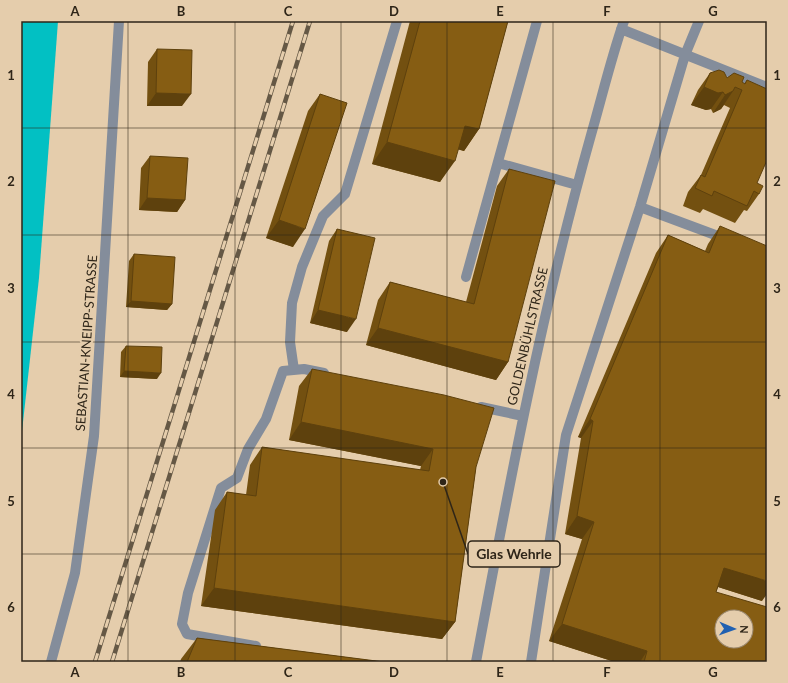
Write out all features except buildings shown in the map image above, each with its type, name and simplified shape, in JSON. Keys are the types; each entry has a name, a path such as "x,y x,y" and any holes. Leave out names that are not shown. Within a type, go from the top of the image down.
{"street":[{"name":"SEBASTIAN-KNEIPP-STRASSE","path":"52,662 75,572 94,436 119,21"},
{"path":"294,370 290,342 292,303 302,267 323,216 345,194 397,21"},
{"path":"466,277 537,21"},
{"path":"531,662 566,435 640,207 685,55 699,21"},
{"path":"622,25 685,55 767,87"},
{"name":"GOLDENBÜHLSTRASSE","path":"476,662 523,416 547,303 577,184 622,25"},
{"path":"498,163 577,184"},
{"path":"640,207 737,243"},
{"path":"264,648 186,634 182,624 188,593 221,488 237,478 248,449 266,419 283,371 304,369 335,376"},
{"path":"474,405 523,416"},
{"path":"248,449 262,451"}],"water":[{"path":"21,21 58,21 39,278 21,440"}],"railway":[{"path":"95,662 293,21"},
{"path":"112,662 310,21"}],"place":[{"name":"Glas Wehrle","path":"443,482"}]}
